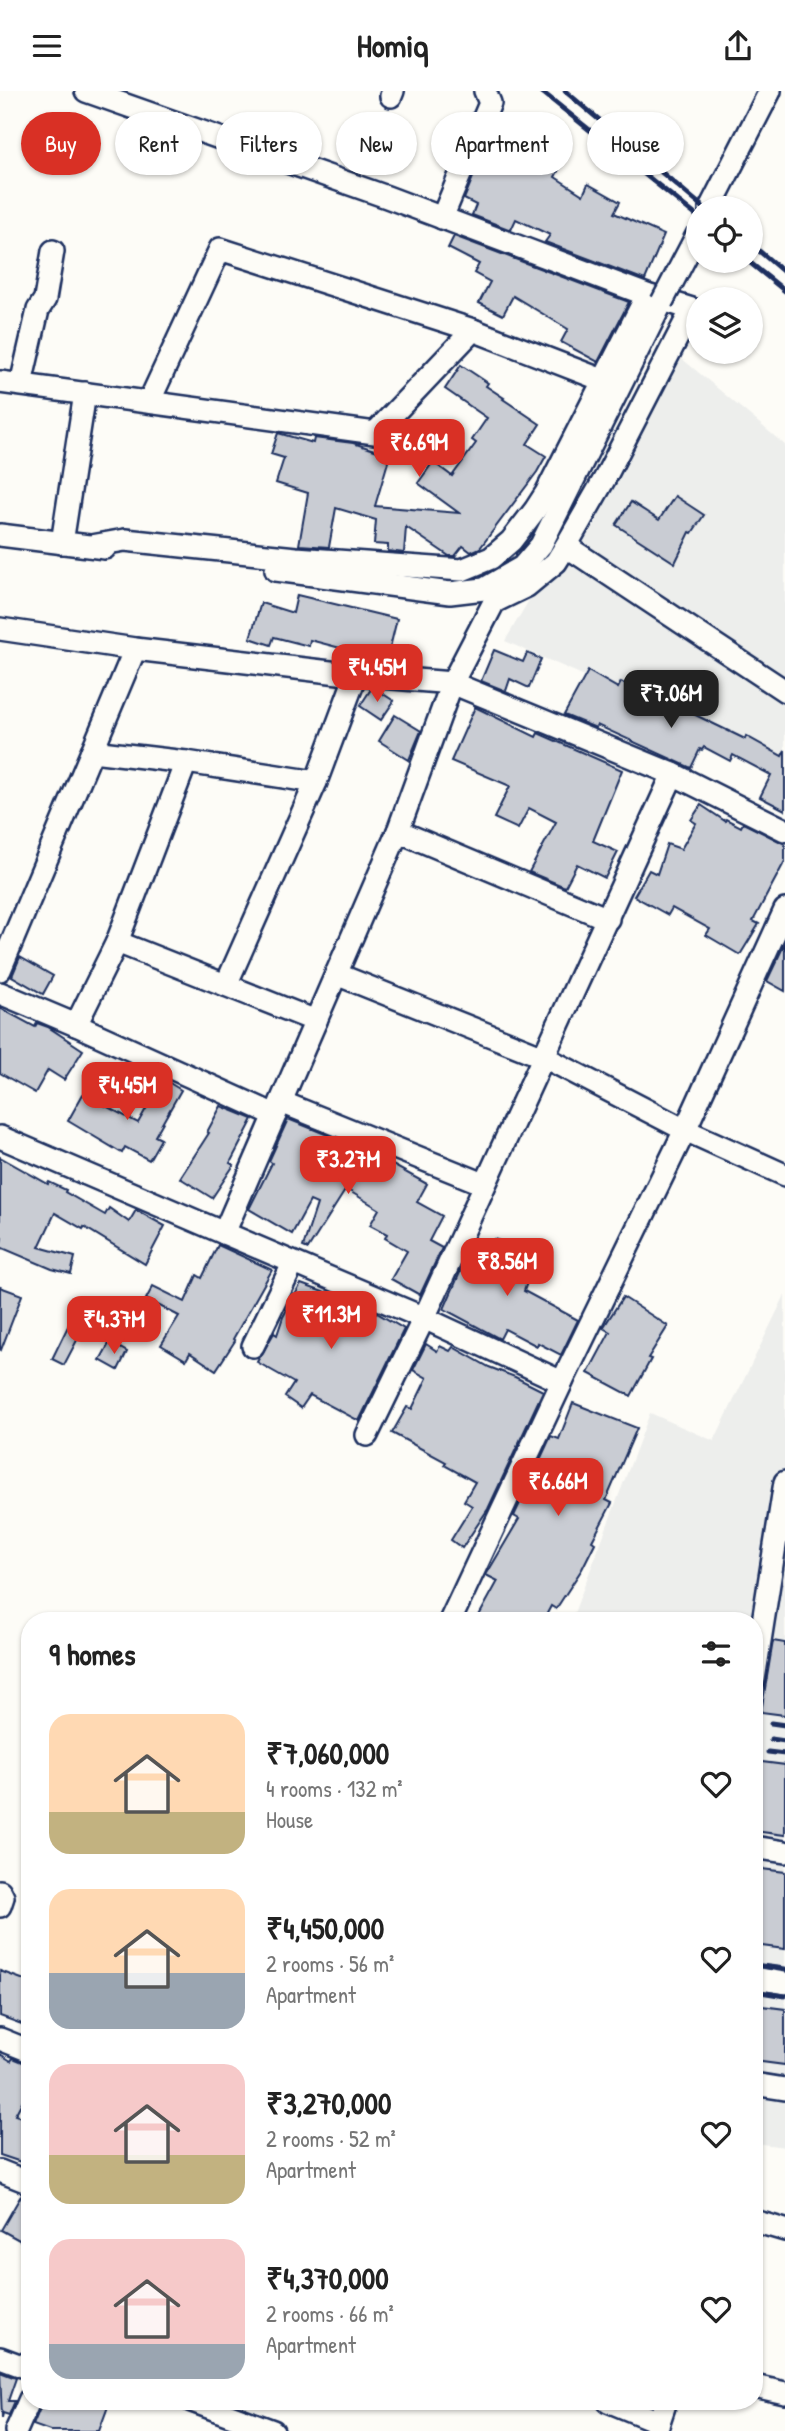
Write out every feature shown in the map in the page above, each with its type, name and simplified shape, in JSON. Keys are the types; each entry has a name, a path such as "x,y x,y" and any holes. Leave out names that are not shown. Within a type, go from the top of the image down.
{"street":[{"path":"86,91 692,309 605,478 556,562 527,586 494,601 452,683 398,831 224,1233"},
{"path":"442,218 490,103 485,91"},
{"path":"716,196 770,91"},
{"path":"149,402 220,249 473,330 605,381"},
{"path":"53,251 45,299 38,310 10,383 375,433 473,330"},
{"path":"2,542 91,546 450,593 484,589 522,567 541,545 686,257"},
{"path":"91,546 125,540 296,558 462,570 491,558 511,541 535,510 605,381 647,295"},
{"path":"62,543 85,393"},
{"path":"566,546 785,691"},
{"path":"0,629 135,649 356,675 452,683 673,775 785,830"},
{"path":"0,971 135,649"},
{"path":"226,985 316,782 356,675"},
{"path":"92,751 316,782"},
{"path":"76,1024 117,942 186,762"},
{"path":"367,1435 424,1318 673,775"},
{"path":"398,831 608,919"},
{"path":"454,1612 562,1382 685,1130 785,910"},
{"path":"117,942 316,1021"},
{"path":"336,974 544,1057 685,1130 785,1175"},
{"path":"0,993 278,1109 484,1184"},
{"path":"0,1137 424,1318 562,1382"},
{"path":"253,1346 293,1264"},
{"path":"763,1651 775,1614 785,1482"},
{"path":"763,1848 785,1851"},
{"path":"0,1891 4,1896 0,1906"},
{"path":"763,1979 785,1983"},
{"path":"0,2039 21,2047"},
{"path":"763,2085 785,2089"},
{"path":"0,2171 21,2179"},
{"path":"763,2224 785,2230"},
{"path":"0,2358 21,2366"},
{"path":"763,2388 785,2393"},
{"path":"16,2431 25,2410"},
{"path":"216,2410 273,2431"},
{"path":"626,2410 657,2426"}],"shaded area":[{"path":"674,352 785,445 785,764 505,641"},
{"path":"785,1295 785,2147 763,2144 763,1612 574,1612 650,1413 714,1441"}],"building":[{"path":"474,175 556,175 555,177 583,195 588,184 620,202 614,213 664,235 645,280 545,242 550,235 516,219 511,230 472,215 476,205 464,199"},
{"path":"454,236 629,302 598,362 561,342 568,329 513,296 503,315 479,303 490,282 474,273 479,264 448,248"},
{"path":"461,365 488,383 486,386 503,399 540,424 527,444 546,456 480,548 471,552 463,546 455,556 449,556 406,527 404,553 388,551 388,545 374,544 376,520 336,508 329,547 299,545 308,493 276,483 284,458 271,454 278,433 313,443 314,438 353,443 390,455 375,506 459,513 418,483 433,462 452,476 476,443 472,440 487,418 445,389"},
{"path":"675,496 704,515 692,533 690,532 675,563 616,525 631,502 659,520"},
{"path":"297,595 397,619 386,664 365,663 367,655 310,640 309,646 274,637 271,645 250,638 261,603 293,613"},
{"path":"494,650 523,662 527,653 541,659 529,688 510,679 506,691 481,681"},
{"path":"588,671 618,688 621,682 682,712 683,709 745,739 746,736 782,756 785,750 785,810 760,797 771,775 733,755 730,761 704,747 700,749 691,768 597,725 596,728 564,715"},
{"path":"371,689 394,701 381,720 360,706"},
{"path":"475,707 536,737 538,733 622,770 593,841 618,852 605,878 577,864 565,887 529,872 556,822 529,808 518,829 494,818 510,786 451,761"},
{"path":"395,715 421,731 409,760 379,741"},
{"path":"701,805 725,821 726,819 741,827 743,823 785,844 785,861 753,921 759,924 740,955 706,935 710,929 672,908 668,915 634,896 649,870 657,874 667,844 681,849 696,823 691,820"},
{"path":"785,943 785,991 767,981"},
{"path":"20,957 53,976 43,994 12,976"},
{"path":"0,1008 35,1027 37,1023 48,1027 83,1050 64,1080 48,1070 35,1093 0,1073"},
{"path":"163,1079 181,1090 155,1136 161,1139 149,1160 125,1147 122,1153 68,1121 83,1094 138,1123"},
{"path":"221,1106 253,1119 230,1163 234,1165 212,1198 180,1178 209,1133 207,1132"},
{"path":"288,1119 387,1159 387,1162 427,1184 417,1202 442,1216 429,1241 442,1248 420,1295 391,1279 407,1251 385,1238 387,1234 370,1225 379,1209 346,1189 308,1249 303,1247 317,1204 310,1201 292,1234 249,1209 272,1163 269,1161"},
{"path":"0,1157 48,1184 49,1182 66,1190 65,1192 105,1215 109,1208 129,1222 136,1210 165,1226 145,1264 84,1227 83,1229 55,1213 39,1247 75,1257 71,1274 0,1247"},
{"path":"477,1239 492,1244 494,1239 537,1254 524,1291 578,1320 561,1355 505,1329 500,1339 444,1309 465,1261 469,1263"},
{"path":"218,1245 272,1270 233,1339 235,1341 216,1370 190,1353 186,1360 161,1345 179,1316 146,1299 153,1286 185,1302 197,1275 202,1278"},
{"path":"301,1284 370,1309 404,1329 359,1421 310,1395 301,1408 285,1397 294,1383 257,1362 274,1333 277,1335 283,1317"},
{"path":"0,1287 22,1295 1,1350 0,1349"},
{"path":"623,1297 668,1326 648,1358 651,1359 631,1396 588,1373 610,1332 603,1328"},
{"path":"71,1320 84,1327 64,1365 52,1359"},
{"path":"110,1342 127,1352 118,1370 100,1360"},
{"path":"426,1344 437,1351 440,1346 450,1351 453,1347 489,1367 543,1391 488,1509 462,1548 451,1540 472,1506 464,1501 475,1482 444,1465 446,1462 392,1433 407,1407 412,1409 427,1378 413,1370"},
{"path":"573,1403 637,1428 606,1500 612,1503 592,1541 595,1543 556,1609 551,1606 548,1612 481,1612 498,1581 486,1575 519,1519 514,1516 551,1436 559,1439"},
{"path":"773,1641 785,1643 785,1715 763,1712"},
{"path":"763,1762 785,1765 785,1835 763,1832"},
{"path":"763,1869 785,1872 785,1949 763,1946"},
{"path":"0,1971 21,1979 21,2024 0,2016"},
{"path":"763,2006 785,2009 785,2065 763,2062"},
{"path":"0,2054 11,2061 13,2058 21,2061 21,2104 15,2115 21,2117 21,2162 0,2155"},
{"path":"21,2196 21,2241 1,2230"},
{"path":"0,2372 16,2378 8,2401 15,2401 9,2415 3,2413 2,2418"},
{"path":"39,2410 107,2410 99,2431 50,2431 33,2425"}],"railway":[{"path":"541,91 686,207"},
{"path":"565,91 690,196"},
{"path":"763,254 785,273"},
{"path":"763,273 785,291"},
{"path":"771,1723 785,1725"},
{"path":"771,1739 785,1741"},
{"path":"768,1752 785,1754"},
{"path":"763,1966 785,1969"},
{"path":"763,1992 785,1996"}]}
